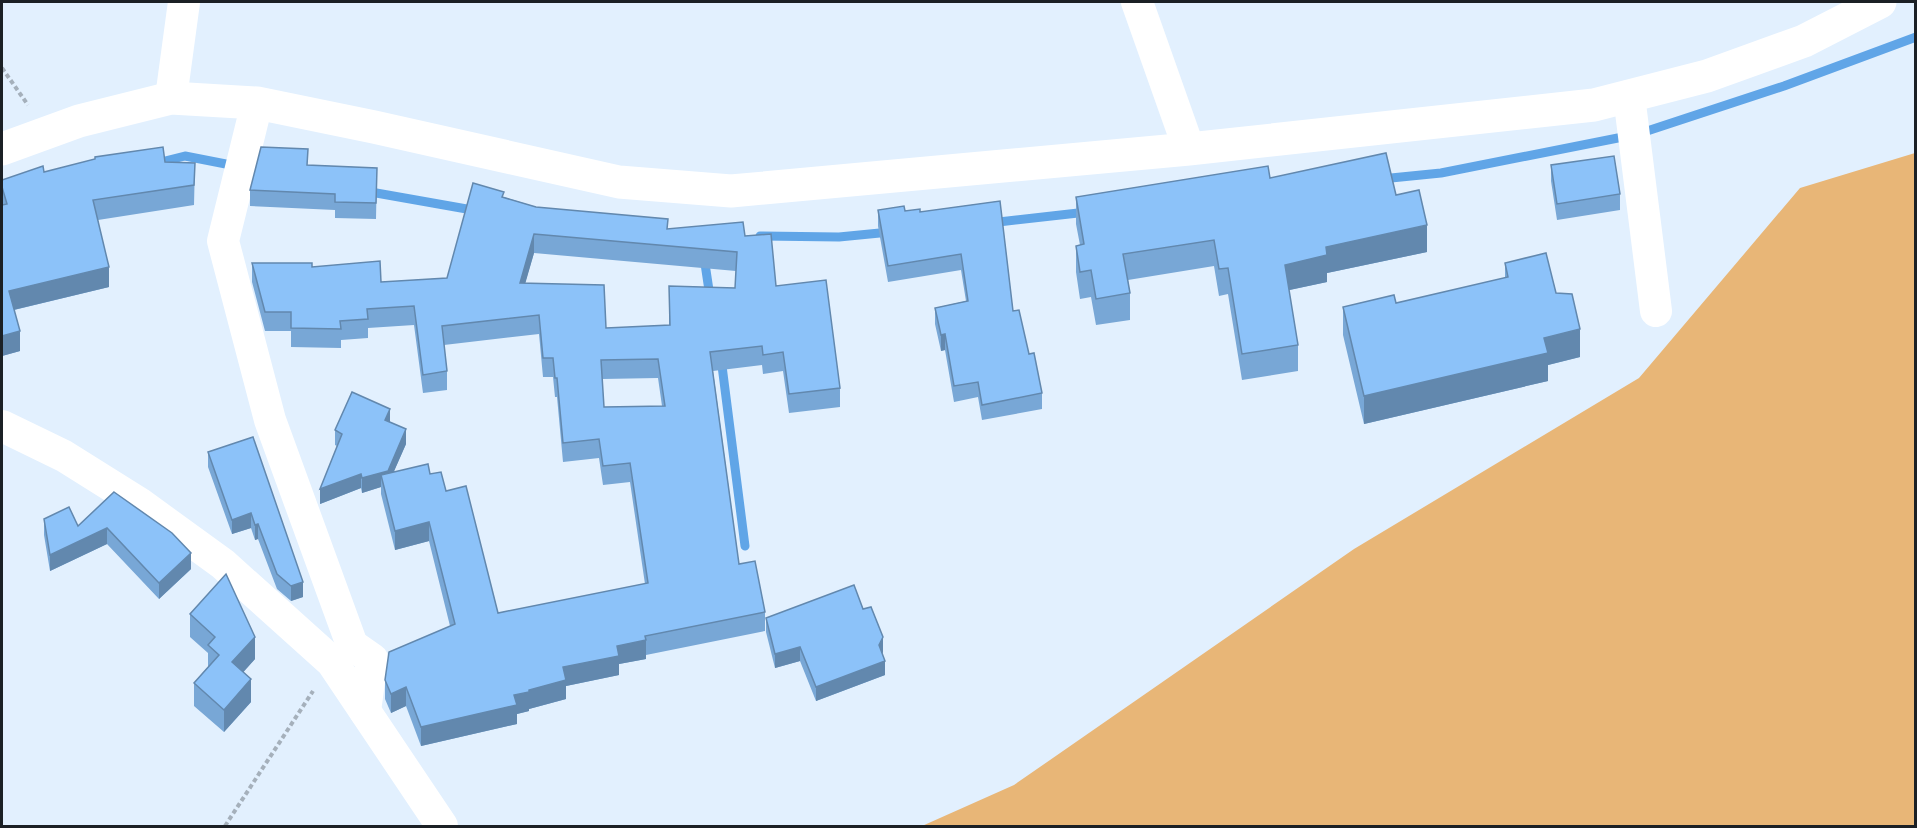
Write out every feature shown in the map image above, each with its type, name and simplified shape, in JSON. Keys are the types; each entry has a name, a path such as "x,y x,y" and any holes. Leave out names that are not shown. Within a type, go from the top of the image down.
{"street":[{"path":"171,98 184,2"},
{"path":"1137,2 1189,149"},
{"path":"2,149 79,121 171,98 256,103 619,182 731,191 1189,149 1630,102 1804,41 1880,2"},
{"path":"1630,102 1656,311"},
{"path":"256,103 223,241 270,420 352,645 372,659 365,711"},
{"path":"2,426 64,456 139,503 223,564 332,662 442,826"}],"path":[{"path":"2,68 47,132"},
{"path":"225,826 332,662"}],"shaded area":[{"path":"1915,153 1915,826 922,826 1014,785 1354,549 1639,378 1800,188"}],"building":[{"path":"163,147 165,162 195,163 194,185 93,200 109,267 9,291 20,331 2,336 2,205 7,204 2,180 43,166 44,172 95,159 95,157"},
{"path":"261,147 308,149 307,165 377,168 376,203 335,202 335,194 250,190"},
{"path":"1386,153 1396,195 1419,190 1427,225 1326,247 1327,255 1285,265 1298,345 1242,354 1228,268 1219,269 1214,240 1123,254 1130,293 1096,299 1091,270 1080,272 1076,246 1084,244 1076,197 1268,166 1270,178"},
{"path":"1614,156 1620,194 1557,204 1551,165"},
{"path":"473,183 504,192 502,197 536,207 668,219 667,229 743,222 745,236 771,234 776,286 826,280 840,388 789,394 783,352 763,355 762,346 710,352 739,564 755,561 765,612 645,636 646,640 617,646 619,656 563,667 566,680 514,695 517,705 421,727 406,687 391,694 385,680 389,652 455,624 429,522 395,531 381,475 428,464 430,474 441,472 446,491 466,486 498,613 648,583 630,463 603,466 599,439 563,443 557,378 555,378 553,358 543,358 539,315 442,326 447,371 423,375 414,306 367,309 368,319 340,321 341,329 291,328 291,312 265,312 252,263 312,263 312,267 380,261 381,282 447,278","holes":["534,234 737,252 735,288 669,286 670,325 606,328 604,285 520,283","658,359 665,406 604,407 601,360"]},
{"path":"1000,201 1013,311 1019,310 1029,354 1034,353 1042,393 982,405 978,382 954,386 945,334 941,335 935,308 968,301 961,254 888,266 878,210 904,206 905,211 920,209 920,212"},
{"path":"1546,253 1556,293 1572,294 1580,329 1544,338 1548,353 1364,396 1343,307 1394,295 1396,303 1508,277 1505,263"},
{"path":"352,392 390,409 385,420 406,429 388,471 362,478 361,474 320,489 342,434 335,430"},
{"path":"253,437 303,582 291,586 277,574 258,524 255,525 251,513 232,520 208,452"},
{"path":"114,492 172,533 191,553 159,583 107,528 50,555 44,519 69,507 78,526"},
{"path":"226,574 255,637 232,662 251,679 224,710 194,683 219,655 208,645 215,637 190,614"},
{"path":"854,585 863,609 871,607 883,637 879,645 885,661 816,687 800,647 775,654 766,618"}],"waterway":[{"path":"1381,179 1441,173 1638,134 1784,86 1916,37"},
{"path":"153,164 185,156 236,166"},
{"path":"365,191 478,211"},
{"path":"990,223 1087,212"},
{"path":"760,236 839,237 890,232"},
{"path":"704,257 710,297"},
{"path":"721,358 745,546"}]}
